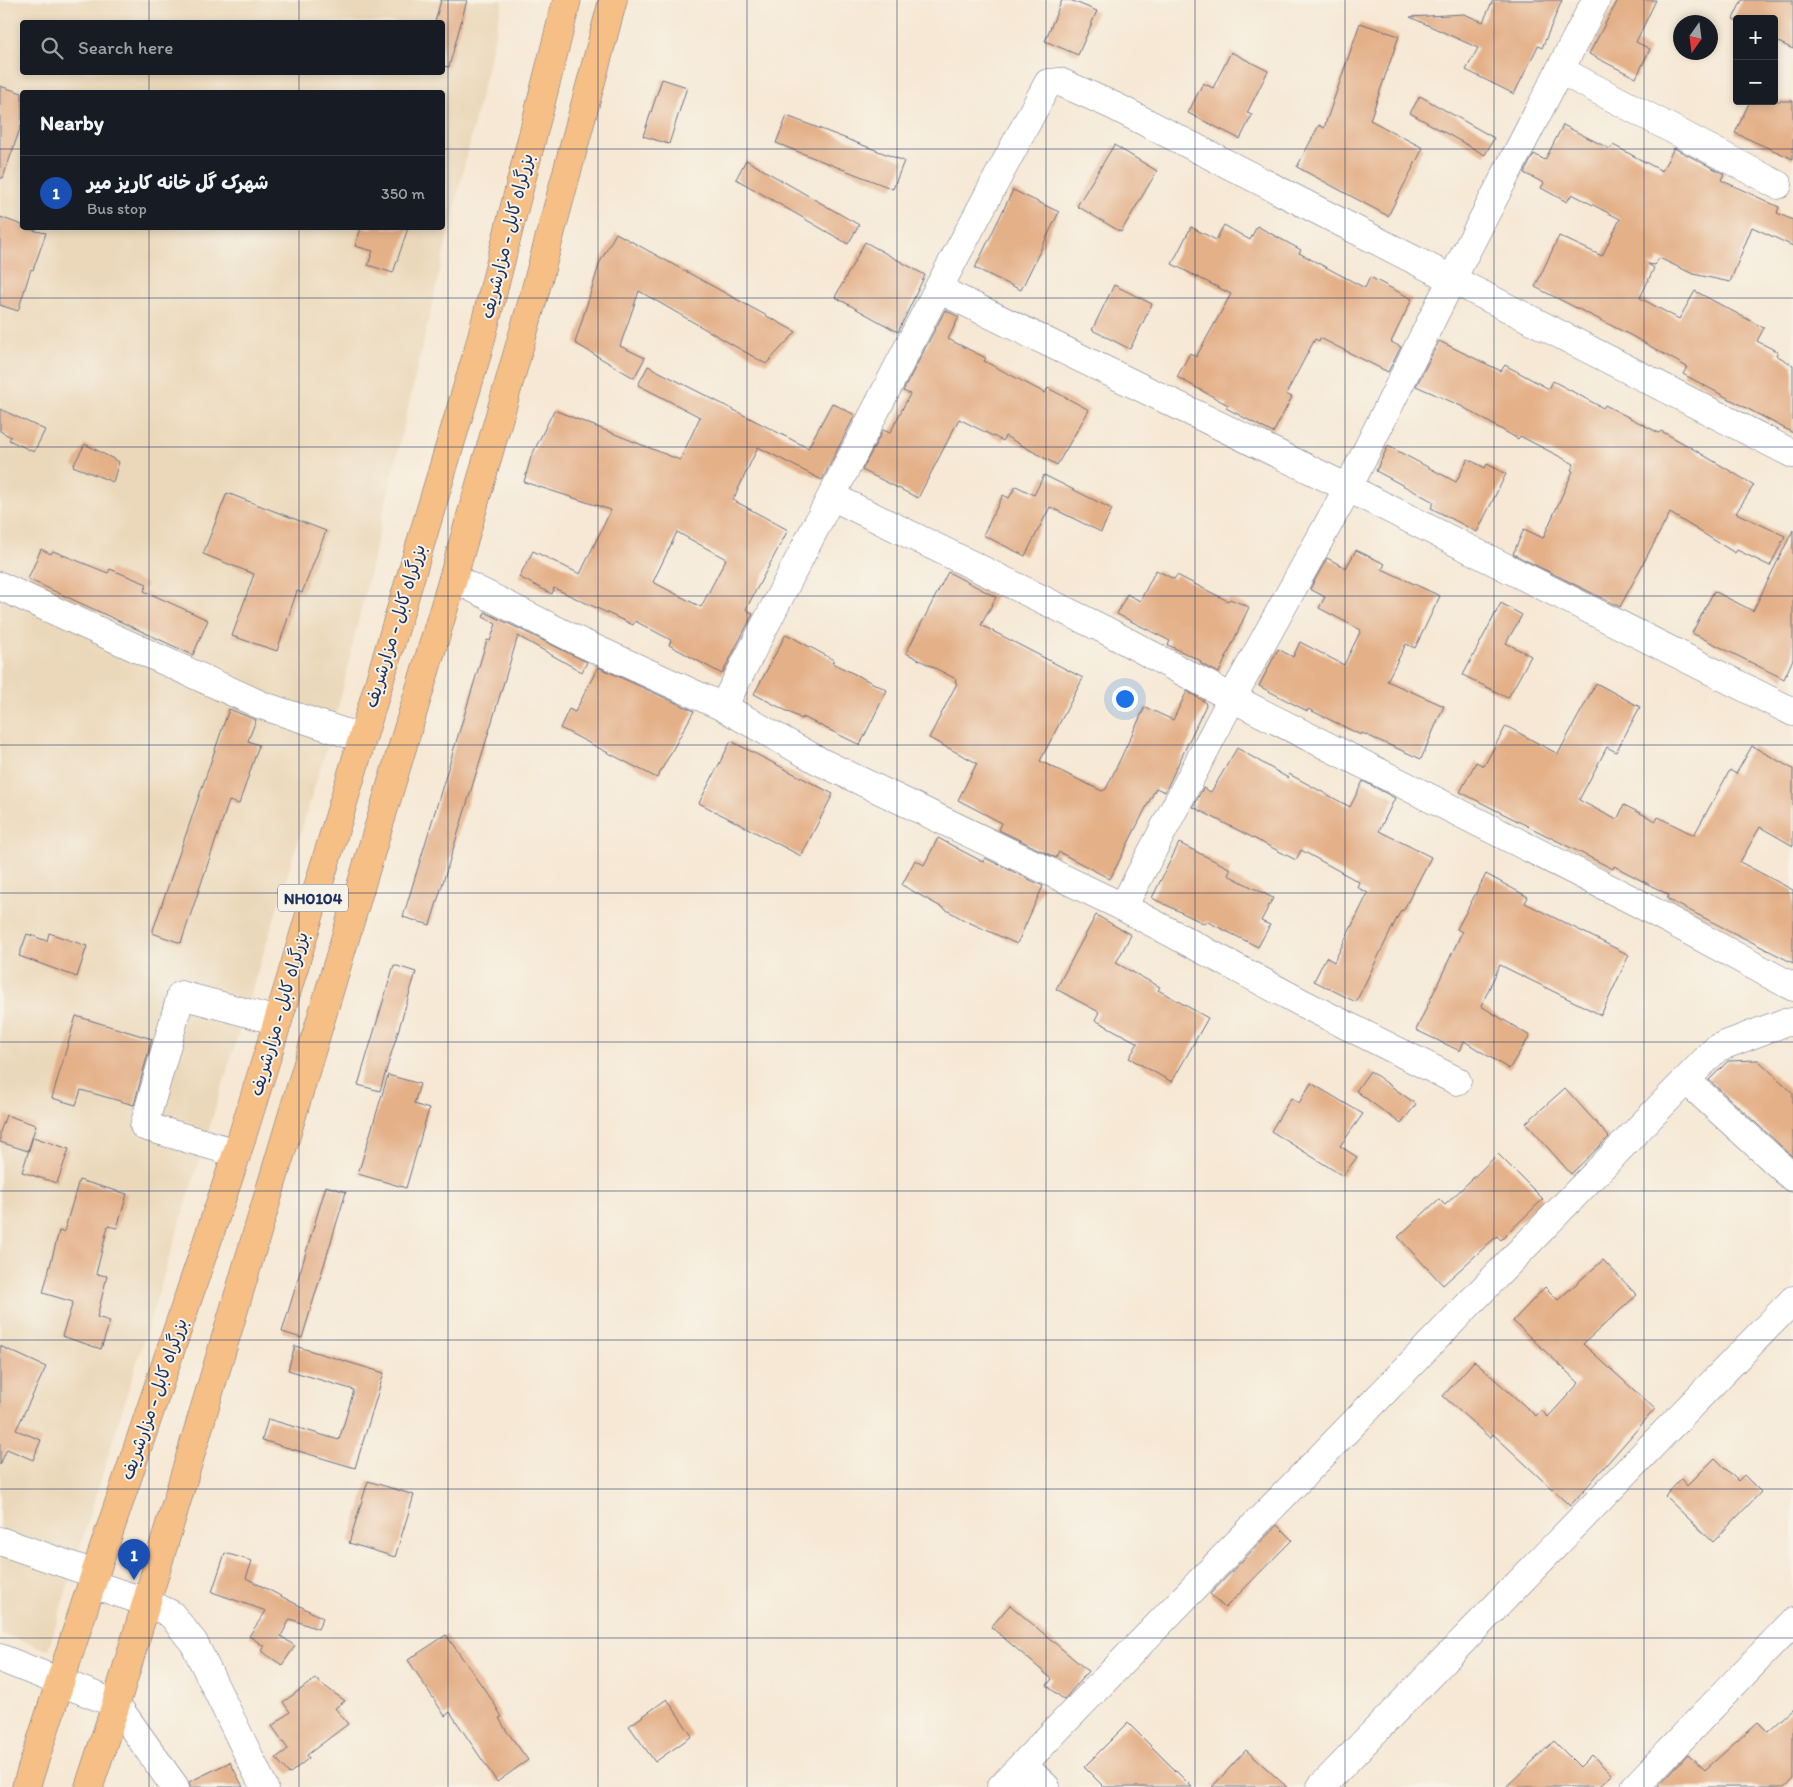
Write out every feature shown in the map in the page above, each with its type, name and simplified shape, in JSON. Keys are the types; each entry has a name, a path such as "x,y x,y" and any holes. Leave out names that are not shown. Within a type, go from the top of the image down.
{"highway":[{"name":"بزرگراه کابل - مزارشریف","path":"26,1787 237,1153 278,1021 478,351 567,0"},
{"name":"NH0104","path":"89,1787 116,1704 453,578 533,299 613,0"},
{"path":"530,145 571,156"},
{"path":"361,738 401,750"},
{"path":"278,1021 317,1031"}],"street":[{"path":"1123,907 1232,698 1348,488 1452,277 1596,0"},
{"path":"1560,70 1778,185"},
{"path":"723,707 833,497 938,289 1048,83 1060,82 1114,106 1452,277 1793,454"},
{"path":"938,289 1348,488 1793,712"},
{"path":"833,497 1104,630 1232,698 1636,902 1793,987"},
{"path":"453,578 580,642 723,707 818,761 1123,907 1304,1004 1457,1081"},
{"path":"0,586 261,705 361,738"},
{"path":"237,1153 144,1126 181,995 278,1021"},
{"path":"1002,1787 1717,1048 1783,1023 1793,1022"},
{"path":"1686,1080 1793,1178"},
{"path":"1321,1787 1793,1300"},
{"path":"0,1541 94,1579 171,1614 194,1643 264,1787"},
{"path":"1635,1787 1793,1622"},
{"path":"0,1658 116,1704 176,1787"},
{"path":"1023,1765 1046,1787"}],"shaded area":[{"path":"0,0 503,0 335,721 48,1650 0,1633"}],"building":[{"path":"441,0 467,0 449,67 445,66 445,20 436,20"},
{"path":"1062,0 1070,0 1097,11 1078,55 1045,41"},
{"path":"1493,0 1562,0 1542,48 1538,46 1514,94 1466,70 1478,48 1410,17 1464,14 1483,22"},
{"path":"1618,0 1656,0 1636,42 1650,49 1636,78 1589,54"},
{"path":"1742,0 1793,0 1793,49 1778,42 1778,15 1735,15"},
{"path":"1360,23 1399,36 1370,120 1423,148 1388,216 1297,167 1319,125 1324,128"},
{"path":"1231,52 1268,71 1247,113 1252,115 1240,139 1188,113 1203,83 1213,88"},
{"path":"662,79 687,87 669,144 643,136"},
{"path":"0,86 20,92 20,129 3,178 0,178"},
{"path":"1420,96 1494,138 1485,155 1410,113"},
{"path":"1778,101 1793,101 1793,159 1735,133 1748,105 1778,105"},
{"path":"787,116 904,161 893,189 776,143"},
{"path":"1563,125 1610,149 1613,145 1662,171 1674,148 1724,174 1721,180 1779,207 1777,213 1793,220 1793,246 1752,227 1730,282 1693,274 1659,258 1655,265 1648,264 1654,268 1640,298 1679,319 1695,291 1764,328 1757,341 1778,352 1776,355 1793,365 1793,433 1683,374 1687,367 1632,336 1535,287 1559,236 1602,256 1620,219 1572,194 1567,202 1541,188 1544,183 1524,173 1534,154 1545,160"},
{"path":"1114,145 1157,171 1121,232 1077,206"},
{"path":"746,160 859,225 848,244 736,179"},
{"path":"1013,190 1059,212 1021,290 975,268"},
{"path":"0,217 20,224 20,230 46,233 33,270 31,269 18,311 0,305"},
{"path":"1224,225 1250,240 1257,226 1301,250 1299,253 1365,288 1370,277 1412,299 1391,342 1401,347 1388,372 1320,338 1319,341 1315,339 1286,394 1292,397 1273,433 1226,408 1228,405 1177,377 1190,353 1196,357 1231,294 1172,264 1191,227 1216,240"},
{"path":"360,230 407,230 393,273 368,265 373,251 355,246"},
{"path":"616,233 796,332 766,364 639,291 620,346 645,358 634,378 575,343 600,262"},
{"path":"865,242 925,275 898,332 835,297"},
{"path":"1114,285 1152,304 1130,349 1092,330"},
{"path":"945,310 959,317 948,339 986,358 984,361 1045,393 1048,388 1089,410 1057,465 1005,436 1003,441 959,419 918,498 862,470 883,430 890,433 910,394 903,391"},
{"path":"1439,341 1501,371 1505,365 1549,389 1553,381 1603,408 1605,405 1659,433 1661,431 1754,485 1736,513 1785,536 1770,566 1737,550 1735,553 1670,513 1620,607 1513,554 1524,529 1543,538 1573,471 1571,470 1574,464 1520,436 1518,439 1461,406 1416,386"},
{"path":"648,366 808,448 832,403 855,415 822,480 758,447 733,500 788,530 746,609 753,614 722,674 669,645 671,640 635,621 633,625 554,588 552,594 519,577 533,551 580,574 611,510 524,482 531,457 554,410 680,460 700,417 638,385","holes":["677,532 726,559 701,607 653,582"]},
{"path":"0,409 45,430 34,452 9,440 11,437 0,431"},
{"path":"85,444 119,462 113,482 73,466"},
{"path":"1388,446 1456,482 1468,459 1485,468 1487,464 1506,474 1477,532 1431,508 1434,502 1376,471"},
{"path":"1044,475 1112,509 1101,532 1050,507 1025,556 983,535 1003,495 1009,498 1016,486 1034,495"},
{"path":"227,493 326,531 302,593 297,591 277,651 232,636 254,574 203,554"},
{"path":"1793,530 1793,659 1784,679 1692,633 1714,591 1753,611"},
{"path":"41,549 51,554 53,551 108,573 110,569 147,584 144,591 208,620 193,655 28,579"},
{"path":"1356,550 1385,564 1382,569 1440,596 1415,648 1406,644 1387,681 1444,706 1421,759 1362,733 1361,735 1308,709 1307,711 1259,686 1278,649 1293,657 1300,642 1344,665 1361,630 1319,608 1325,597 1310,589 1327,558 1346,568"},
{"path":"1156,570 1174,579 1177,575 1228,601 1230,599 1249,607 1219,673 1200,663 1201,661 1168,645 1170,641 1117,614 1127,594 1140,601"},
{"path":"948,572 996,597 981,625 1083,678 1040,761 1102,791 1106,789 1145,707 1173,720 1187,691 1205,702 1206,705 1165,792 1156,788 1110,879 1059,852 1056,858 999,830 1002,823 958,800 977,763 929,738 957,683 955,682 956,679 906,653"},
{"path":"1501,603 1522,615 1506,643 1531,656 1508,698 1463,675"},
{"path":"485,612 587,662 582,672 518,636 430,925 403,917 487,640 490,641 496,624 483,617"},
{"path":"786,634 834,660 832,663 887,690 860,745 803,717 802,719 754,694"},
{"path":"598,667 694,711 657,778 560,728 569,709 575,712"},
{"path":"1596,683 1640,707 1616,752 1607,747 1579,800 1617,820 1624,805 1656,821 1658,817 1694,835 1730,770 1736,774 1752,746 1793,769 1793,846 1760,827 1740,862 1793,890 1793,963 1667,899 1669,895 1614,866 1613,869 1460,792 1476,762 1484,766 1506,726 1558,754"},
{"path":"229,709 256,720 248,741 259,745 239,804 229,801 181,943 152,933"},
{"path":"731,741 833,794 801,856 699,803"},
{"path":"1237,748 1288,778 1289,774 1350,807 1363,781 1395,798 1379,831 1431,857 1403,911 1401,910 1356,1002 1314,981 1326,957 1334,962 1368,893 1357,887 1359,882 1301,850 1296,860 1193,807 1203,788 1211,792"},
{"path":"938,838 983,862 985,858 1043,886 1017,944 966,921 902,885 915,860 924,865"},
{"path":"1179,843 1231,869 1228,875 1273,898 1261,921 1270,925 1258,947 1206,921 1205,924 1152,898"},
{"path":"1486,874 1528,897 1525,903 1629,955 1601,1015 1500,965 1481,1006 1530,1036 1509,1069 1464,1041 1460,1051 1416,1030 1462,932 1457,929"},
{"path":"1096,915 1131,935 1116,963 1160,987 1158,990 1208,1018 1172,1082 1129,1058 1138,1043 1095,1020 1099,1012 1056,989"},
{"path":"49,933 87,946 77,977 19,956 27,934 47,941"},
{"path":"394,965 416,972 380,1091 358,1085"},
{"path":"76,1016 152,1039 134,1105 81,1090 76,1105 52,1098"},
{"path":"1758,1060 1793,1093 1793,1157 1709,1080 1728,1061"},
{"path":"1370,1071 1416,1104 1401,1124 1356,1091"},
{"path":"388,1075 420,1084 414,1104 429,1109 406,1188 358,1174"},
{"path":"1311,1083 1363,1114 1340,1146 1357,1157 1343,1176 1271,1131 1291,1098 1299,1103"},
{"path":"1565,1088 1609,1137 1571,1174 1526,1123"},
{"path":"6,1115 36,1125 28,1151 0,1142 0,1132"},
{"path":"33,1137 69,1149 57,1183 22,1172"},
{"path":"1498,1154 1543,1199 1501,1240 1497,1236 1443,1285 1398,1237 1439,1199 1445,1205"},
{"path":"79,1180 127,1194 117,1228 108,1226 96,1274 107,1276 97,1317 110,1321 101,1349 62,1336 73,1302 43,1293 59,1231 64,1232"},
{"path":"326,1186 346,1192 302,1338 282,1332"},
{"path":"1603,1260 1637,1295 1583,1344 1655,1409 1570,1506 1493,1434 1490,1438 1443,1396 1474,1361 1536,1416 1541,1410 1548,1417 1579,1383 1513,1321 1545,1287 1558,1300"},
{"path":"0,1346 46,1367 16,1430 41,1440 33,1460 7,1449 0,1465"},
{"path":"295,1346 384,1373 355,1468 262,1440 268,1419 339,1440 354,1390 288,1370"},
{"path":"1715,1458 1738,1481 1744,1475 1761,1492 1713,1542 1665,1496 1681,1479 1687,1486"},
{"path":"368,1481 414,1495 395,1557 349,1543"},
{"path":"1277,1525 1292,1540 1225,1608 1210,1594"},
{"path":"225,1553 252,1561 246,1578 323,1618 318,1629 290,1619 281,1636 295,1646 282,1665 261,1651 264,1646 249,1636 266,1611 212,1592"},
{"path":"1010,1605 1088,1671 1064,1700 1047,1685 1052,1679 991,1627"},
{"path":"446,1635 492,1700 502,1717 499,1718 506,1730 528,1760 497,1782 450,1712 445,1716 408,1660"},
{"path":"315,1679 345,1701 335,1708 348,1724 307,1755 309,1758 289,1774 276,1758 288,1749 272,1726 290,1712 283,1702"},
{"path":"667,1699 692,1736 655,1762 629,1726"},
{"path":"1793,1709 1793,1779 1784,1787 1657,1787 1688,1754 1705,1770 1758,1722 1768,1732"},
{"path":"1128,1723 1192,1787 1104,1787 1084,1767"},
{"path":"1554,1741 1580,1767 1592,1755 1612,1775 1599,1787 1506,1787"},
{"path":"1246,1750 1287,1787 1212,1787"},
{"path":"230,1762 243,1787 190,1787 189,1782"}],"place":[{"name":"شهرک گل خانه کاریز میر","path":"134,1580"}]}
